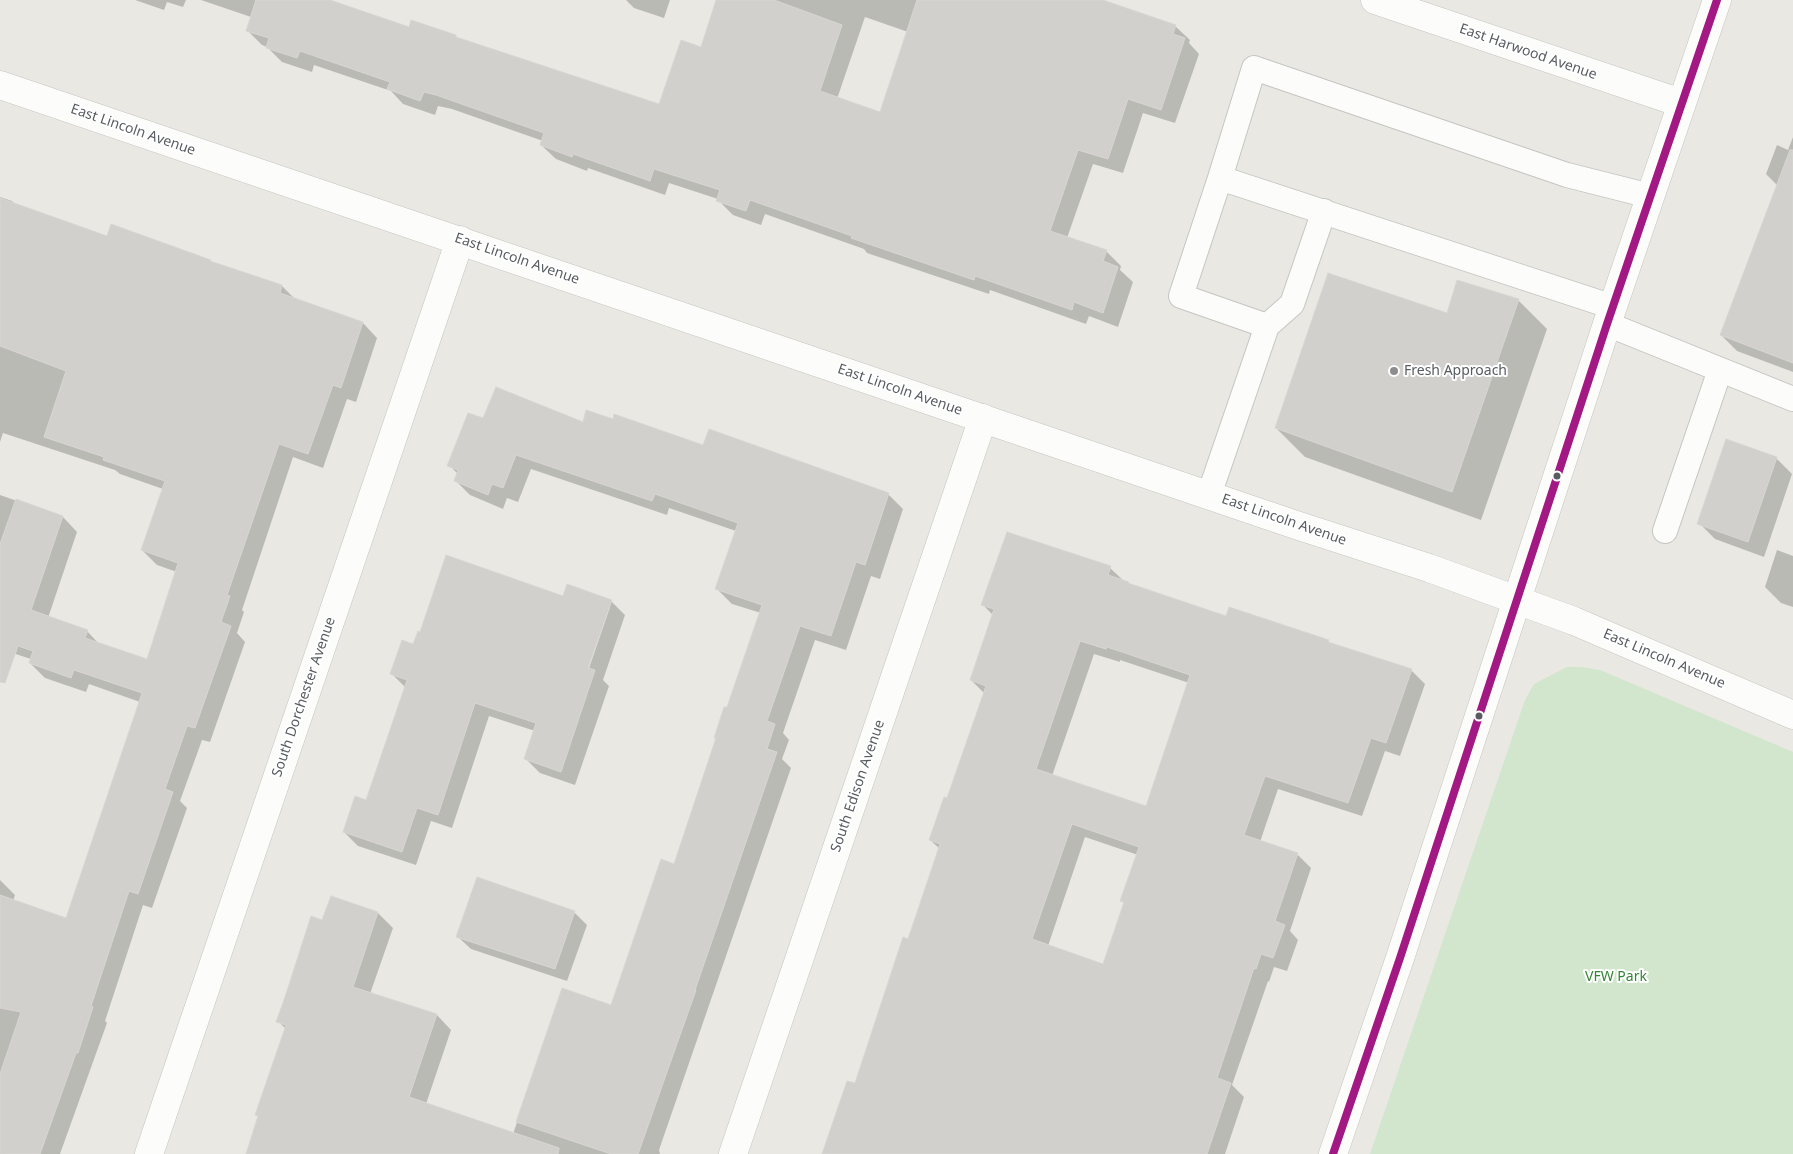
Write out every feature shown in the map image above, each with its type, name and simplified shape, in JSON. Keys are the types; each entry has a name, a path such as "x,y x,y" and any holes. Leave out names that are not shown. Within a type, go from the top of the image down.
{"street":[{"name":"East Harwood Avenue","path":"1376,0 1681,103"},
{"path":"1332,1154 1400,958 1610,315 1716,0"},
{"name":"East Lincoln Avenue","path":"0,85 1429,568 1574,621 1793,715"},
{"name":"South Dorchester Avenue","path":"149,1154 460,240"},
{"name":"South Edison Avenue","path":"733,1154 983,418"}],"lane":[{"path":"1267,326 1181,296 1254,68 1567,175 1650,196"},
{"path":"1220,178 1324,211 1610,315 1720,370 1793,398"},
{"path":"1209,495 1267,326 1292,304 1324,211"},
{"path":"1665,531 1720,370"}],"green space":[{"name":"VFW Park","path":"1567,667 1600,670 1793,752 1793,1154 1370,1154 1525,700 1534,684"}],"building":[{"path":"256,0 330,0 409,27 411,20 456,35 456,37 659,104 681,40 701,47 716,0 774,0 842,25 820,91 880,112 917,0 1103,0 1176,25 1173,34 1185,38 1161,110 1128,99 1108,159 1078,150 1050,231 1107,250 1103,261 1118,267 1103,313 1074,302 1072,310 975,276 974,280 851,238 852,236 750,200 746,211 716,201 720,190 654,169 650,181 573,154 572,157 540,145 544,133 436,95 424,92 420,101 387,89 390,82 300,51 297,58 266,48 269,38 246,31"},
{"path":"1790,150 1793,150 1793,363 1720,335"},
{"path":"0,198 107,236 111,224 210,261 282,285 280,293 363,322 341,388 333,385 308,454 279,444 227,595 230,596 221,622 231,626 195,728 187,726 165,789 173,792 138,894 129,891 91,1006 93,1007 78,1053 76,1053 40,1154 0,1154 0,1074 21,1012 0,1008 0,895 66,918 142,693 74,670 71,678 29,663 33,651 18,646 5,683 0,682 0,544 16,499 63,516 31,610 88,630 85,638 147,659 178,563 141,550 165,481 103,460 104,457 44,437 66,371 0,346"},
{"name":"Fresh Approach","path":"1328,273 1447,313 1457,280 1519,299 1452,492 1275,428"},
{"path":"496,387 583,422 586,410 613,419 614,414 703,445 709,429 889,493 865,565 856,562 831,636 800,626 767,721 775,724 767,749 777,752 638,1154 611,1154 516,1122 562,988 611,1005 661,859 674,864 716,738 714,738 724,707 727,707 762,605 715,589 738,523 655,494 652,501 516,455 503,488 492,484 488,495 454,481 458,470 447,466 468,413 483,418"},
{"path":"1726,439 1777,457 1748,542 1697,524"},
{"path":"1007,532 1111,566 1108,575 1128,583 1226,616 1229,607 1412,669 1386,743 1371,738 1348,803 1265,776 1244,835 1298,853 1275,921 1285,925 1273,958 1261,954 1256,969 1254,968 1217,1078 1231,1083 1207,1154 822,1154 847,1081 855,1083 903,937 908,939 940,844 929,840 944,797 947,798 986,686 970,680 994,609 981,605","holes":["1080,641 1106,649 1107,647 1190,675 1146,806 1036,769","1072,824 1139,847 1120,901 1124,902 1103,964 1032,939"]},
{"path":"446,555 563,596 567,584 612,600 588,668 595,670 561,772 524,759 536,723 475,703 438,815 417,808 402,852 343,832 355,796 366,800 407,680 390,674 402,640 413,644 418,631 420,632"},
{"path":"477,877 575,911 555,969 456,937"},
{"path":"331,896 378,912 353,987 437,1014 409,1097 559,1148 558,1154 246,1154 258,1116 255,1115 286,1025 276,1022 311,916 322,920"}],"transit line":[{"path":"1333,1154 1400,958 1607,324 1717,0"}],"place":[{"name":"Fresh Approach","path":"1394,371"}]}
